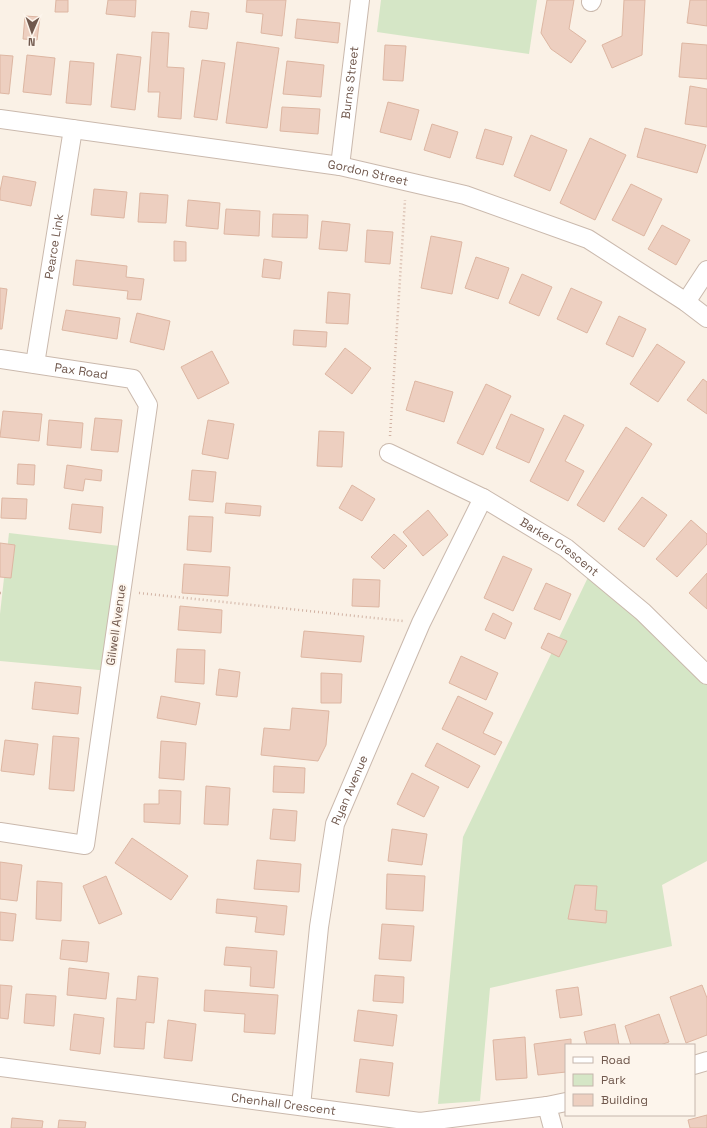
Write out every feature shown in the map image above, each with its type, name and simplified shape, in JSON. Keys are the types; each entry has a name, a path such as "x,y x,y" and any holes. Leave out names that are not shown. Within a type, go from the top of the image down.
{"street":[{"name":"Burns Street","path":"340,166 360,0"},
{"name":"Gordon Street","path":"0,119 340,166 465,195 588,239 686,302 707,318"},
{"name":"Pearce Link","path":"35,364 73,129"},
{"path":"686,302 707,270"},
{"name":"Pax Road","path":"0,359 133,379 148,405"},
{"name":"Gilwell Avenue","path":"0,832 84,845 148,405"},
{"name":"Barker Crescent","path":"389,453 483,498 566,548 643,612 707,675"},
{"name":"Ryan Avenue","path":"301,1106 320,927 335,824 421,623 483,498"},
{"path":"695,1065 707,1061"},
{"name":"Chenhall Crescent","path":"0,1067 420,1122 547,1106 565,1102"},
{"path":"547,1106 553,1128"}],"path":[{"path":"389,453 406,182"},
{"path":"121,591 421,623"}],"green space":[{"path":"381,0 537,0 529,54 377,32"},
{"path":"9,533 128,547 110,671 0,661 0,614"},
{"path":"592,569 707,675 707,861 662,885 672,946 490,988 480,1101 438,1104 463,837"}],"building":[{"path":"56,0 68,0 68,12 55,12"},
{"path":"108,0 136,0 135,17 106,14"},
{"path":"247,0 286,0 282,36 261,33 263,14 246,12"},
{"path":"547,0 574,0 569,29 586,41 571,63 551,49 541,33"},
{"path":"624,0 645,0 642,55 612,68 602,45 622,36"},
{"path":"690,0 707,0 707,26 687,23"},
{"path":"191,11 209,13 207,29 189,27"},
{"path":"25,16 40,17 37,40 23,39"},
{"path":"297,19 340,23 338,43 295,38"},
{"path":"152,32 169,33 167,67 184,68 181,119 158,117 160,92 148,92"},
{"path":"237,42 279,48 267,128 226,123"},
{"path":"682,43 707,45 707,79 679,77"},
{"path":"385,45 406,46 403,81 383,80"},
{"path":"117,54 141,57 135,110 111,107"},
{"path":"0,55 13,56 9,94 0,93"},
{"path":"27,55 55,58 51,95 23,92"},
{"path":"202,60 225,63 217,120 194,117"},
{"path":"70,61 94,63 91,105 66,103"},
{"path":"287,61 324,65 321,97 283,94"},
{"path":"690,86 707,89 707,127 685,124"},
{"path":"388,102 419,110 411,140 380,132"},
{"path":"282,107 320,109 318,134 280,131"},
{"path":"432,124 458,132 450,158 424,150"},
{"path":"645,128 706,145 697,173 637,157"},
{"path":"485,129 512,137 503,165 476,158"},
{"path":"531,135 567,150 550,191 514,176"},
{"path":"590,138 626,155 595,220 560,203"},
{"path":"3,176 36,182 31,206 0,200"},
{"path":"631,184 662,199 644,236 612,220"},
{"path":"94,189 127,192 124,218 91,215"},
{"path":"140,193 168,195 166,223 138,222"},
{"path":"188,200 220,203 218,229 186,226"},
{"path":"226,209 260,211 259,236 224,234"},
{"path":"273,214 308,215 307,238 272,237"},
{"path":"322,221 350,224 347,251 319,249"},
{"path":"662,225 690,240 676,265 648,249"},
{"path":"367,230 393,232 390,264 365,262"},
{"path":"431,236 462,242 452,294 421,288"},
{"path":"174,241 186,242 186,261 174,261"},
{"path":"476,257 509,268 498,299 465,288"},
{"path":"264,259 282,262 280,279 262,277"},
{"path":"76,260 127,266 126,277 144,279 141,300 127,299 128,291 73,285"},
{"path":"522,274 552,287 539,316 509,303"},
{"path":"0,288 7,289 2,329 0,329"},
{"path":"571,288 602,302 587,333 557,319"},
{"path":"328,292 350,294 348,324 326,323"},
{"path":"66,310 120,318 117,339 62,330"},
{"path":"137,313 170,321 164,350 130,342"},
{"path":"619,316 646,329 633,357 606,344"},
{"path":"294,330 327,332 326,347 293,345"},
{"path":"657,344 685,362 658,402 630,384"},
{"path":"345,348 371,368 352,394 325,374"},
{"path":"212,351 229,383 198,399 181,367"},
{"path":"703,379 707,382 707,414 687,400"},
{"path":"415,381 453,392 444,422 406,410"},
{"path":"486,384 511,396 483,455 457,443"},
{"path":"3,411 42,414 39,441 0,437"},
{"path":"511,414 544,429 529,463 496,448"},
{"path":"564,415 584,425 565,461 584,471 568,501 530,481"},
{"path":"95,418 122,420 118,452 91,450"},
{"path":"49,420 83,423 81,448 47,445"},
{"path":"208,420 234,424 228,459 202,454"},
{"path":"626,427 652,444 604,522 577,505"},
{"path":"319,431 344,432 342,467 317,466"},
{"path":"18,464 35,465 34,485 17,484"},
{"path":"67,465 102,470 101,481 85,479 83,491 64,488"},
{"path":"192,470 216,472 213,502 189,500"},
{"path":"352,485 375,499 362,521 339,508"},
{"path":"642,497 667,515 644,547 618,529"},
{"path":"2,498 27,499 26,519 1,518"},
{"path":"226,503 261,506 260,516 225,513"},
{"path":"72,504 103,507 101,533 69,529"},
{"path":"428,510 448,535 423,556 403,532"},
{"path":"189,516 213,517 211,552 187,550"},
{"path":"691,520 707,534 707,544 677,577 656,559"},
{"path":"394,534 407,546 384,569 371,557"},
{"path":"0,543 15,545 11,578 0,577"},
{"path":"503,556 532,569 513,611 484,598"},
{"path":"184,564 230,567 228,596 182,593"},
{"path":"707,573 707,609 689,593"},
{"path":"353,579 380,580 379,607 352,606"},
{"path":"546,583 571,594 560,620 534,609"},
{"path":"180,606 222,610 221,633 178,630"},
{"path":"493,613 512,623 505,639 485,630"},
{"path":"304,631 364,636 361,662 301,657"},
{"path":"548,633 567,641 559,657 541,648"},
{"path":"177,649 205,650 204,684 175,682"},
{"path":"461,656 498,673 486,700 449,683"},
{"path":"219,669 240,672 237,697 216,695"},
{"path":"321,673 342,674 341,703 321,703"},
{"path":"35,682 81,687 78,714 32,709"},
{"path":"161,696 200,703 196,725 157,718"},
{"path":"458,696 493,713 483,733 502,742 495,755 442,729"},
{"path":"292,708 329,711 326,745 318,761 261,755 264,728 290,730"},
{"path":"53,736 79,738 74,791 49,789"},
{"path":"5,740 38,744 34,775 1,771"},
{"path":"161,741 186,743 184,780 159,778"},
{"path":"437,743 480,766 468,788 425,766"},
{"path":"274,766 305,768 304,793 273,792"},
{"path":"412,773 439,787 424,817 397,804"},
{"path":"206,786 230,788 228,825 204,824"},
{"path":"159,790 181,791 180,824 144,822 144,804 159,804"},
{"path":"273,809 297,811 295,841 270,839"},
{"path":"392,829 427,834 422,865 388,861"},
{"path":"132,838 188,876 171,900 115,863"},
{"path":"257,860 301,864 299,892 254,889"},
{"path":"0,862 22,865 17,901 0,899"},
{"path":"387,874 425,876 423,911 386,909"},
{"path":"106,876 122,914 99,924 83,886"},
{"path":"37,881 62,883 61,921 36,919"},
{"path":"575,885 597,886 595,910 607,911 606,923 568,919"},
{"path":"217,899 287,906 284,935 255,932 257,917 216,913"},
{"path":"0,912 16,914 13,941 0,940"},
{"path":"382,924 414,926 411,961 379,959"},
{"path":"62,940 89,942 87,962 60,959"},
{"path":"226,947 277,951 274,988 250,986 251,967 224,965"},
{"path":"69,968 109,973 106,999 67,995"},
{"path":"375,975 404,977 403,1003 373,1001"},
{"path":"138,976 158,978 154,1023 146,1022 144,1049 114,1047 117,998 136,1000"},
{"path":"0,985 12,986 8,1019 0,1018"},
{"path":"702,985 707,998 707,1035 686,1043 670,997"},
{"path":"578,987 582,1015 560,1018 556,990"},
{"path":"205,990 278,995 275,1034 244,1032 245,1014 204,1011"},
{"path":"26,994 56,996 54,1026 24,1023"},
{"path":"358,1010 397,1015 393,1046 354,1041"},
{"path":"74,1014 104,1018 100,1054 70,1050"},
{"path":"659,1014 669,1042 663,1044 631,1044 625,1026"},
{"path":"168,1020 196,1024 192,1061 164,1058"},
{"path":"615,1024 619,1044 587,1044 584,1032"},
{"path":"525,1037 527,1078 496,1080 493,1040"},
{"path":"571,1039 571,1044 565,1044 565,1072 538,1075 534,1044"},
{"path":"360,1059 393,1063 389,1096 356,1092"},
{"path":"707,1115 707,1128 690,1128 688,1120"},
{"path":"12,1118 43,1121 42,1128 11,1128"},
{"path":"59,1120 86,1122 85,1128 58,1128"}]}
